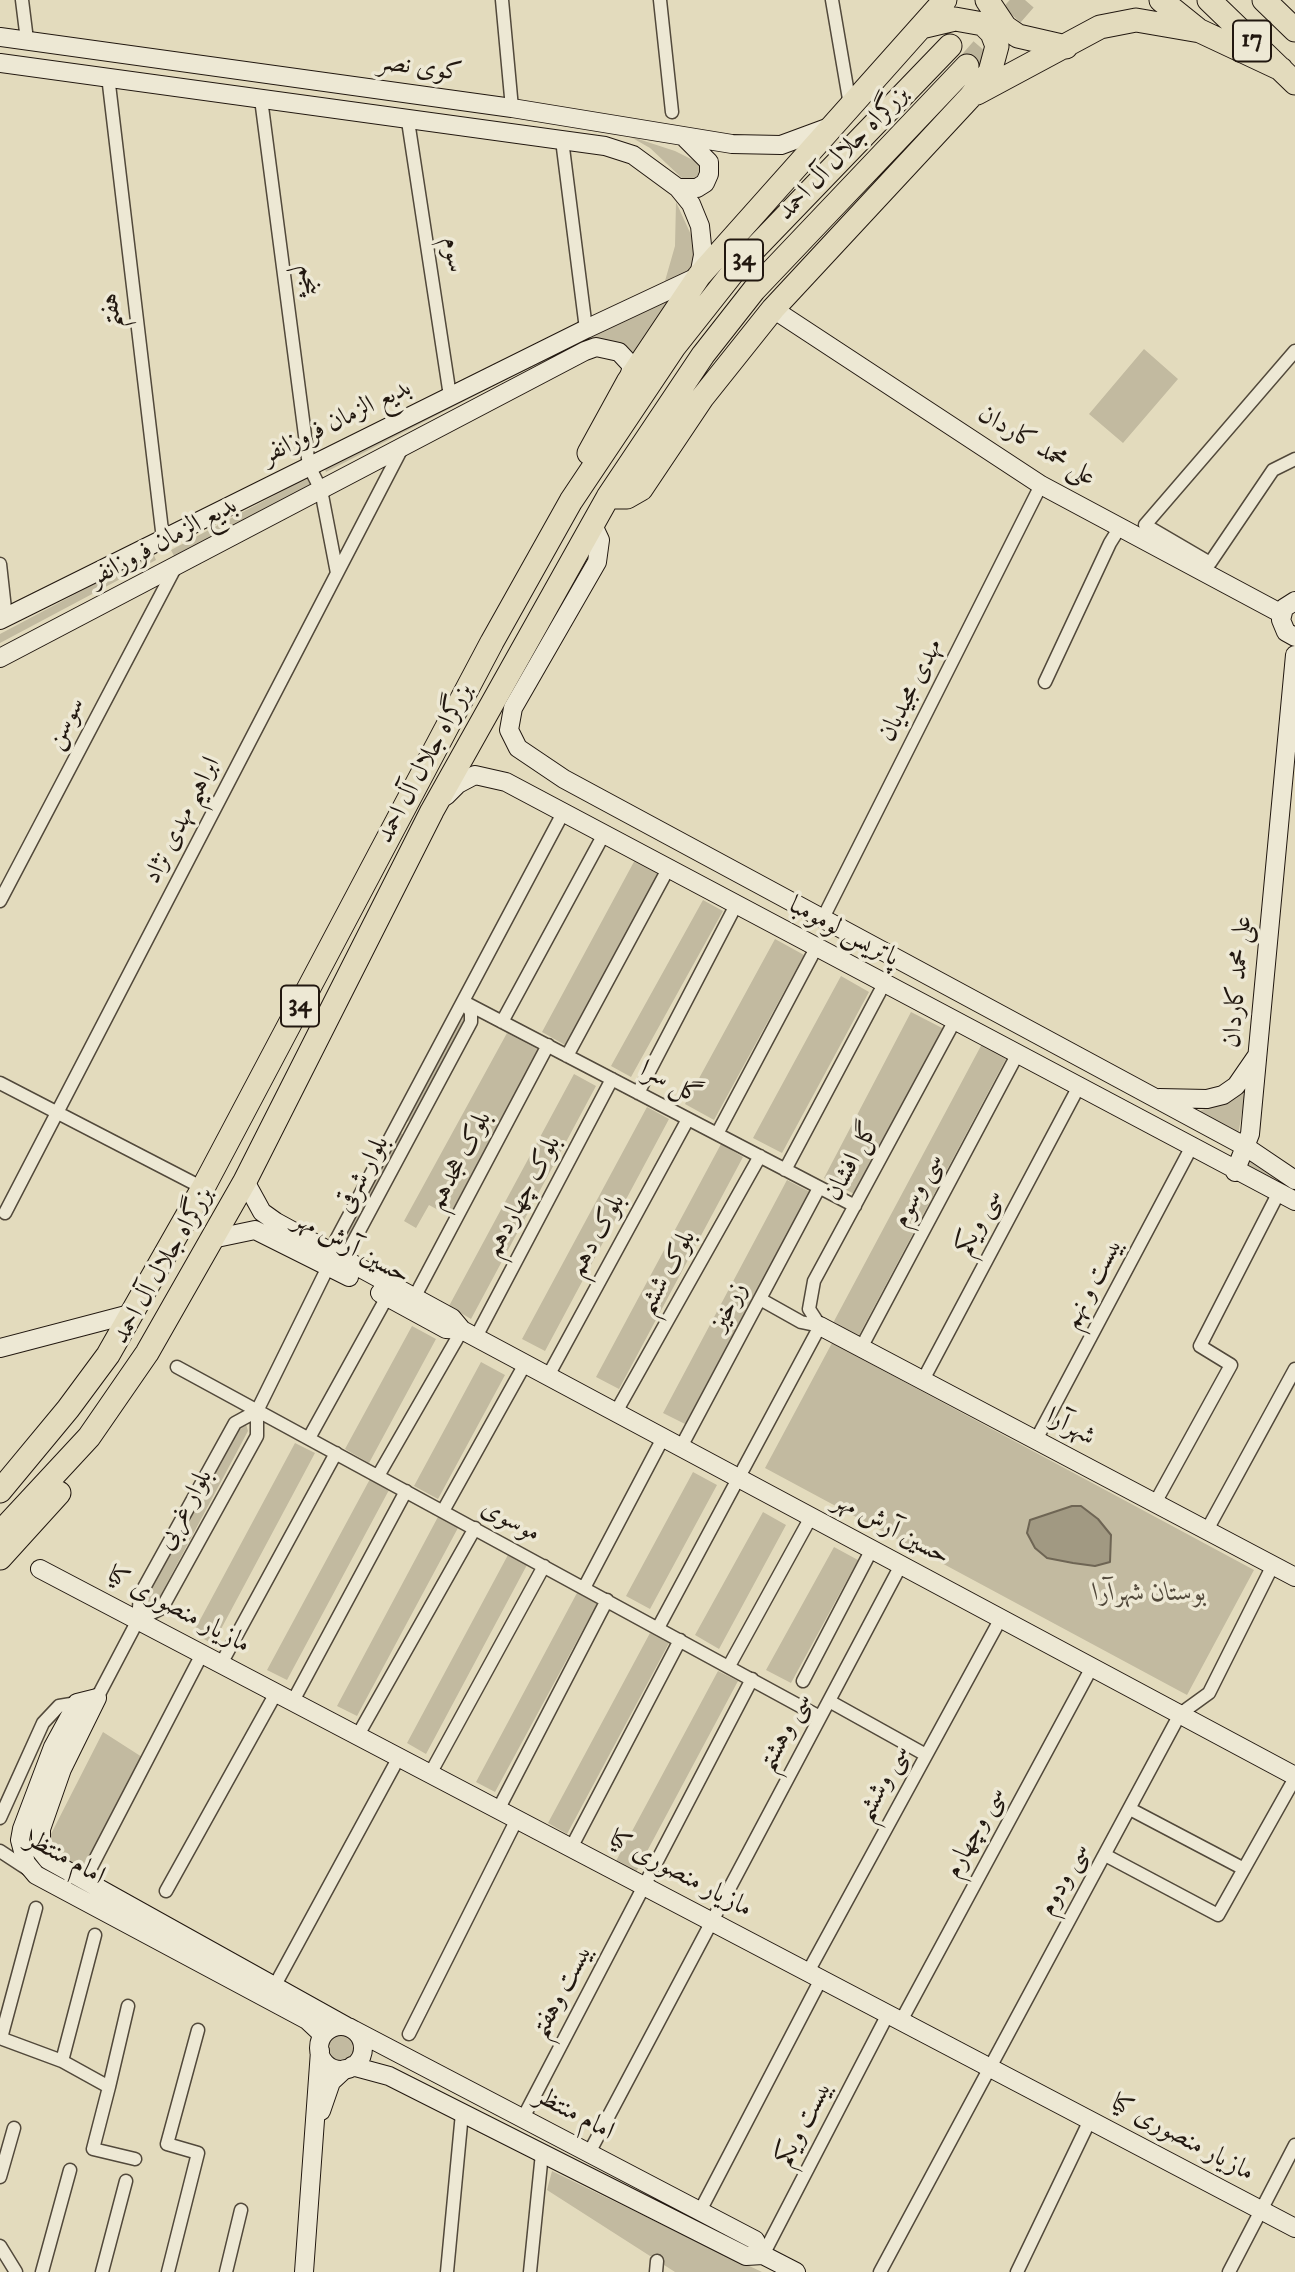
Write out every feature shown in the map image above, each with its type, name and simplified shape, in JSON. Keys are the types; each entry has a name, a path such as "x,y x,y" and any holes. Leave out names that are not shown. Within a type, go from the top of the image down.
{"highway":[{"path":"571,501 585,463 628,382 699,276 945,0"},
{"path":"987,0 1004,27 1018,36 1066,47"},
{"path":"1161,0 1200,32 1288,76"},
{"name":"17","path":"1209,0 1288,76"},
{"name":"17","path":"1264,0 1283,16"},
{"path":"608,497 626,497 641,489 702,398 773,309 971,96 994,64 997,46 992,33 983,24 964,19 921,27"},
{"path":"971,96 1100,27 1136,20 1200,32"},
{"name":"بزرگراه جلال آل احمد","path":"0,1492 68,1409 107,1355 204,1188 492,642 571,501 674,347 738,266 950,46"},
{"name":"بزرگراه جلال آل احمد","path":"0,1533 89,1437 147,1353 244,1181 432,811 608,497 703,355 754,290 967,66"},
{"path":"0,1470 68,1409"},
{"path":"0,1558 75,1474 89,1437"}],"street":[{"path":"22,0 27,40"},
{"path":"502,0 513,108"},
{"path":"660,0 672,112"},
{"path":"832,0 850,105"},
{"name":"کوی نصر","path":"0,37 513,108 685,138 758,146 781,145 830,126"},
{"name":"کوی نصر","path":"0,63 605,146 633,155 678,188 691,204 700,226 703,255 699,276"},
{"name":"هفتم","path":"108,76 163,539"},
{"name":"پنجم","path":"261,99 309,466 321,490 337,573"},
{"name":"سوم","path":"408,121 450,396"},
{"path":"678,188 697,188 705,183 709,174 709,162 685,138"},
{"path":"562,140 586,329"},
{"name":"بدیع‌ الزمان فروزانفر","path":"3,619 450,396 699,276"},
{"name":"علی محمد کاردان","path":"773,309 1041,485 1282,614"},
{"name":"بدیع الزمان فروزانفر","path":"0,658 596,347 609,348 628,359 632,366 628,382"},
{"path":"1295,351 1145,525 1210,563 1273,470 1295,459"},
{"name":"ابراهیم مهدی نژاد","path":"5,1213 401,450"},
{"name":"مهدی مجیدیان","path":"823,918 1041,485"},
{"name":"پاتریس لومومبا","path":"593,523 600,540 597,562 513,708 510,719 512,740 518,748 564,779 1246,1147 1295,1180"},
{"path":"1045,682 1120,527"},
{"path":"163,539 175,568"},
{"path":"0,564 3,619"},
{"name":"سوسن","path":"0,901 175,568"},
{"path":"1295,601 1282,614 1283,626 1295,637"},
{"name":"علی محمد کاردان","path":"1235,1171 1246,1147 1258,1055 1290,771 1295,654"},
{"name":"پاتریس لومومبا","path":"432,811 458,784 475,775 499,779 1278,1195 1295,1201"},
{"path":"557,809 547,798 546,787 555,780 564,779"},
{"name":"بلوار شرقی","path":"331,1261 336,1240 464,1002 557,809"},
{"path":"502,1022 604,834"},
{"path":"567,1056 668,869"},
{"path":"638,1093 736,905"},
{"path":"717,1134 816,948"},
{"path":"785,1170 884,984"},
{"name":"گل سرا","path":"464,1002 855,1206"},
{"name":"گل افشان","path":"820,1326 810,1309 811,1289 954,1022"},
{"path":"1040,1068 1062,1067 1066,1059 1054,1042"},
{"name":"بلوک هجدهم","path":"414,1298 548,1045"},
{"name":"سی وسوم","path":"861,1348 1017,1055"},
{"path":"1156,1097 1207,1099 1223,1095 1236,1086 1258,1055"},
{"name":"بلوک چهاردهم","path":"378,1476 469,1334 612,1079"},
{"path":"0,1083 204,1188"},
{"name":"سی ویکم","path":"923,1380 1078,1088"},
{"name":"بلوک دهم","path":"548,1376 688,1119"},
{"name":"بیست و نهم","path":"1036,1440 1191,1148"},
{"name":"بلوک ششم","path":"616,1412 760,1156"},
{"name":"حسین آرش مهر","path":"244,1181 262,1212 331,1261 387,1297 446,1329 469,1334"},
{"name":"زرخیز","path":"681,1447 819,1188"},
{"path":"1155,1503 1231,1365 1200,1346 1278,1195"},
{"name":"حسین آرش مهر","path":"212,1238 255,1230 414,1298 452,1318 469,1334 1295,1777"},
{"name":"بلوار غربی","path":"138,1620 162,1608 257,1436 257,1410 331,1261"},
{"path":"309,1438 387,1297"},
{"path":"658,1628 820,1326 801,1322 760,1299"},
{"path":"0,1348 130,1314"},
{"name":"شهرآرا","path":"820,1326 1295,1577"},
{"path":"443,1511 525,1364"},
{"name":"موسوی","path":"177,1367 820,1717"},
{"path":"1207,1530 1295,1369"},
{"name":"بلوار غربی","path":"39,1840 50,1800 97,1698 138,1620 139,1595 235,1423 257,1410"},
{"path":"584,1588 663,1438"},
{"path":"221,1664 336,1453"},
{"path":"293,1702 406,1491"},
{"path":"729,1666 811,1517"},
{"path":"358,1735 475,1528"},
{"path":"803,1681 872,1549"},
{"name":"سی وهشتم","path":"589,2153 901,1565"},
{"path":"1180,1714 1209,1693 1273,1565"},
{"path":"430,1774 544,1566"},
{"name":"مازیار منصوری کیا","path":"40,1569 1295,2228"},
{"path":"498,1810 607,1600"},
{"name":"سی وششم","path":"701,2211 926,1755 1001,1618"},
{"path":"571,1848 680,1640"},
{"path":"84,1881 202,1654"},
{"name":"سی وچهارم","path":"895,2018 1091,1667"},
{"name":"بیست وهفتم","path":"523,2118 752,1679"},
{"path":"166,1891 276,1693"},
{"path":"0,1818 43,1723 59,1706 97,1698"},
{"path":"829,1701 926,1755"},
{"path":"36,1875 23,1856 22,1829 53,1747 77,1703"},
{"name":"سی ودوم","path":"880,2272 1180,1714"},
{"path":"274,1987 399,1757"},
{"path":"1105,1855 1218,1915 1295,1777"},
{"path":"1130,1809 1244,1869"},
{"path":"409,2034 517,1819"},
{"name":"امام منتظر","path":"39,1840 41,1851 48,1860 84,1881 350,2028 755,2240 763,2255"},
{"name":"امام منتظر","path":"0,1851 36,1875 307,2020 321,2043"},
{"path":"36,1908 1,2038 62,2061 109,2087"},
{"path":"62,2061 95,1936"},
{"path":"128,2006 93,2149 135,2159"},
{"name":"بیست ویکم","path":"763,2255 895,2018"},
{"path":"304,2272 321,2043 330,2029 350,2028 360,2036 362,2053 331,2082 316,2128"},
{"path":"168,2272 198,2153 167,2144 198,2030"},
{"path":"321,2043 328,2065 349,2068"},
{"name":"امام منتظر","path":"349,2068 389,2076 746,2256 763,2255 796,2272"},
{"path":"447,2272 462,2113"},
{"path":"1017,2272 1090,2120"},
{"path":"0,2177 14,2128"},
{"path":"1228,2272 1295,2145"},
{"path":"530,2272 542,2153"},
{"path":"42,2272 69,2170"},
{"path":"102,2272 126,2181"},
{"path":"226,2272 241,2210"},
{"path":"0,2246 16,2272"}],"green space":[{"path":"629,136 675,151 699,163 702,170 691,182 683,179 650,148"},
{"path":"676,202 692,237 694,270 665,281 675,246"},
{"path":"659,298 672,300 633,357 596,341 576,344 326,472 323,463"},
{"path":"1144,349 1178,379 1123,443 1089,414"},
{"path":"307,478 311,486 175,558 171,550"},
{"path":"153,553 156,560 0,643 0,634"},
{"path":"636,858 660,871 565,1045 542,1032"},
{"path":"703,900 723,911 631,1077 611,1066"},
{"path":"775,939 804,955 714,1120 685,1104"},
{"path":"841,976 869,992 782,1153 753,1138"},
{"path":"911,1012 944,1029 856,1195 824,1178"},
{"path":"464,1016 466,1020 412,1119 407,1122 405,1119"},
{"path":"507,1033 539,1050 449,1216 429,1205 416,1228 404,1221"},
{"path":"983,1042 1008,1055 858,1337 833,1323"},
{"path":"574,1074 596,1086 471,1319 449,1306"},
{"path":"1245,1093 1238,1136 1197,1112"},
{"path":"647,1107 669,1119 545,1351 522,1339"},
{"path":"399,1131 404,1136 344,1249 339,1242"},
{"path":"721,1144 743,1157 619,1389 596,1377"},
{"path":"1250,1159 1295,1187 1295,1198 1244,1170"},
{"path":"787,1180 810,1192 685,1424 663,1413"},
{"path":"412,1326 436,1339 369,1463 345,1449"},
{"name":"بوستان شهرآرا","path":"832,1343 1254,1570 1187,1695 765,1468"},
{"path":"481,1362 505,1375 438,1499 414,1486"},
{"path":"246,1424 248,1431 159,1598 149,1603 146,1598 238,1427"},
{"path":"295,1443 315,1453 213,1644 193,1633"},
{"path":"693,1472 717,1485 650,1609 626,1596"},
{"path":"370,1479 389,1490 287,1680 267,1670"},
{"path":"763,1512 786,1525 719,1649 695,1635"},
{"path":"439,1515 459,1526 357,1716 337,1706"},
{"path":"834,1547 858,1560 791,1683 766,1670"},
{"path":"509,1553 528,1563 426,1754 407,1743"},
{"path":"578,1591 598,1602 495,1792 476,1782"},
{"path":"650,1633 669,1643 567,1834 548,1823"},
{"path":"718,1671 738,1681 636,1872 616,1861"},
{"path":"103,1732 142,1757 83,1871 53,1853 50,1836"},
{"path":"341,2031 353,2036 358,2048 353,2060 341,2065 329,2060 324,2048 329,2036"},
{"path":"552,2171 762,2272 675,2272 547,2190"}],"shaded area":[{"path":"1072,1506 1081,1506 1098,1519 1111,1535 1110,1562 1095,1566 1073,1563 1047,1558 1035,1548 1027,1533 1030,1520"}],"tunnel":[{"path":"967,66 1025,0"}]}
